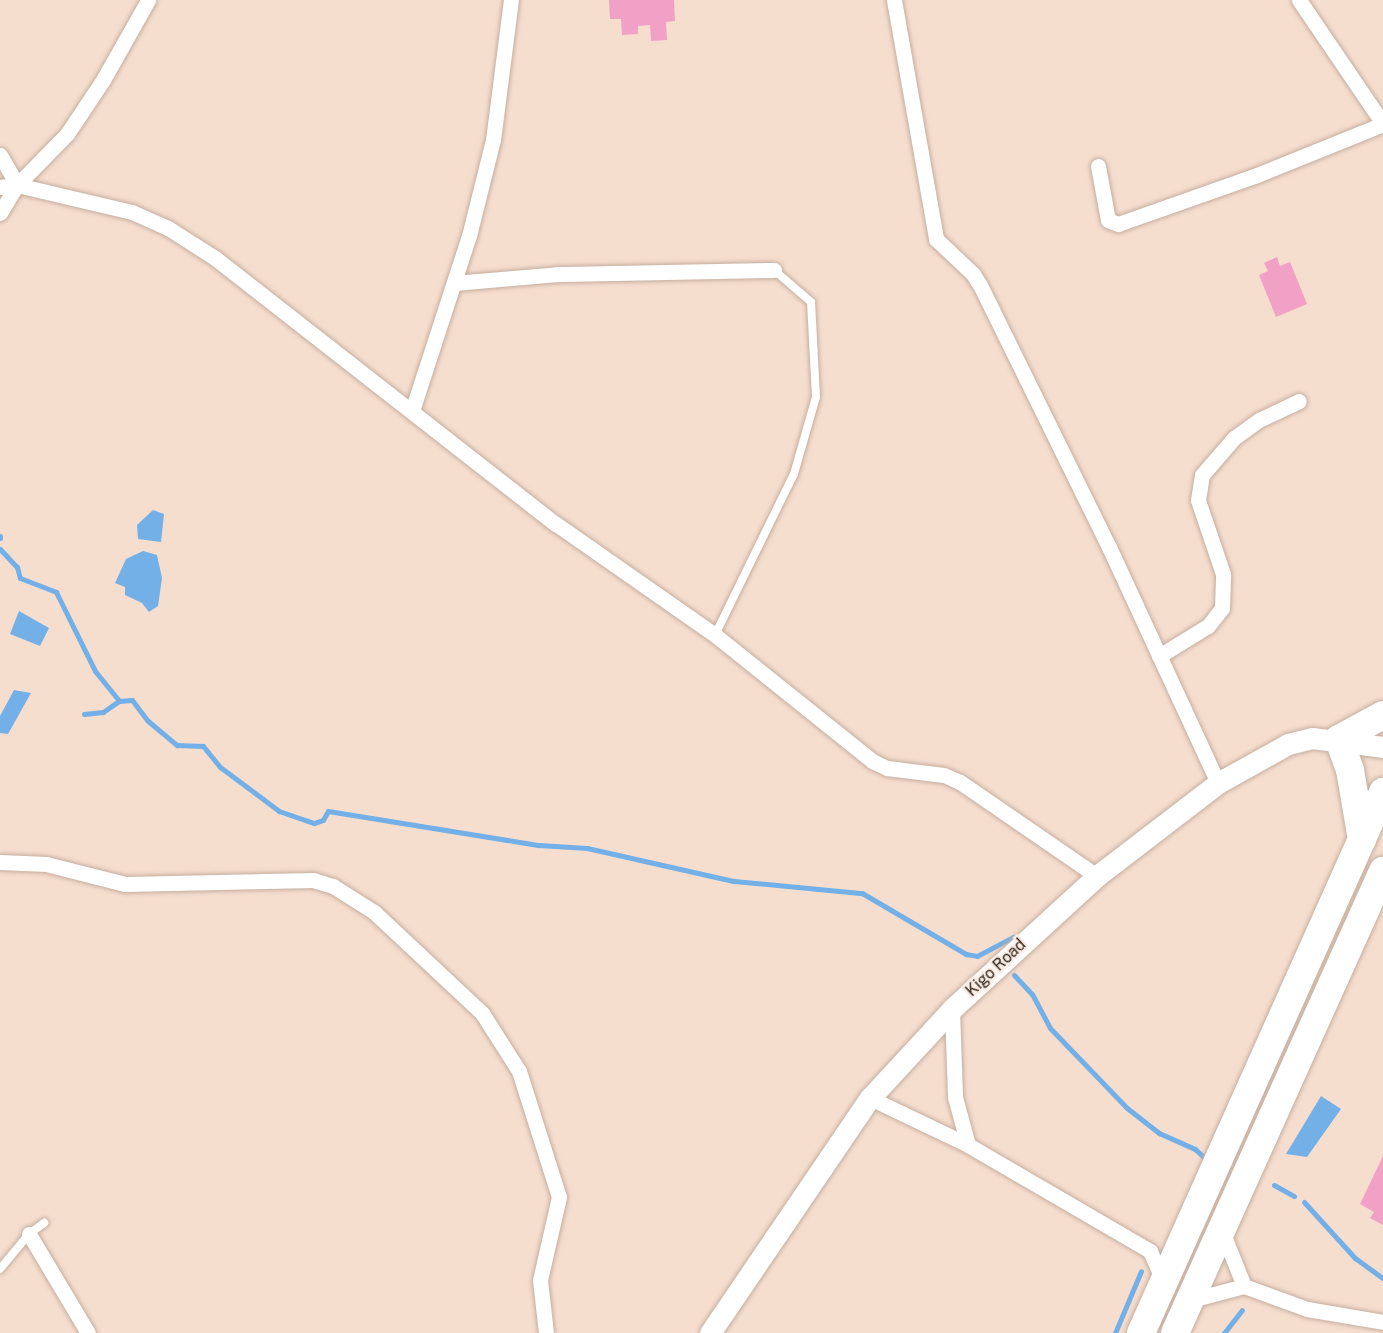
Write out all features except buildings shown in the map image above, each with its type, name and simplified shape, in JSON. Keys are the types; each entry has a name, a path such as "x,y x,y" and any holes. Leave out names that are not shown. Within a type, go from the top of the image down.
{"highway":[{"path":"1362,842 1354,788 1339,739 1383,715"},
{"path":"1141,1333 1383,792"},
{"path":"1175,1333 1383,872"}],"street":[{"path":"0,213 17,185 67,134 103,80 148,0"},
{"path":"412,411 454,283 493,140 512,0"},
{"path":"894,0 936,239 973,274 980,285 1218,783"},
{"path":"1098,166 1108,220 1118,224 1257,175 1382,123 1299,0"},
{"path":"0,155 17,185"},
{"path":"0,187 17,185 132,212 168,228 214,258 556,524 715,635 872,761 887,768 944,775 960,782 1097,876"},
{"path":"454,283 558,274 774,270"},
{"path":"1159,656 1208,626 1222,608 1223,574 1198,500 1202,475 1234,438 1259,420 1299,401"},
{"name":"Kigo Road","path":"710,1333 870,1098 952,1009 1097,876 1218,783 1288,744 1312,738 1339,739 1383,747"},
{"path":"0,861 46,864 125,884 313,880 333,886 374,912 482,1013 519,1071 559,1197 540,1280 546,1333"},
{"path":"952,1009 955,1097 968,1145"},
{"path":"870,1098 968,1145 1150,1251 1164,1283"},
{"path":"1222,1230 1244,1286"},
{"path":"28,1234 88,1333"},
{"path":"1150,1251 1182,1243"},
{"path":"1191,1300 1244,1286 1307,1309 1383,1322"}],"lane":[{"path":"715,635 794,474 816,397 812,302 774,270"},
{"path":"0,1269 28,1234 44,1223"}],"water":[{"path":"153,510 164,514 161,542 138,539 137,525"},
{"path":"143,551 157,555 162,578 158,606 149,612 142,603 125,595 125,587 115,583 126,559"},
{"path":"19,611 49,628 40,646 10,634"},
{"path":"14,690 31,693 8,734 0,733 0,716"},
{"path":"1321,1096 1341,1109 1307,1157 1286,1154"}],"waterway":[{"path":"0,549 17,567 20,578 56,592 95,671 119,701"},
{"path":"84,714 103,712 119,701 132,700 148,721 177,745 203,746 220,767 279,811 314,823 323,820 328,811 539,845 587,848 734,881 862,893 966,954 977,956 1013,937 1018,942"},
{"path":"1014,975 1032,994 1050,1028 1127,1108 1159,1133 1195,1149 1207,1160"},
{"path":"1274,1185 1294,1196"},
{"path":"1304,1202 1355,1258 1383,1278"},
{"path":"1115,1333 1141,1271"},
{"path":"1224,1333 1242,1310"}]}
